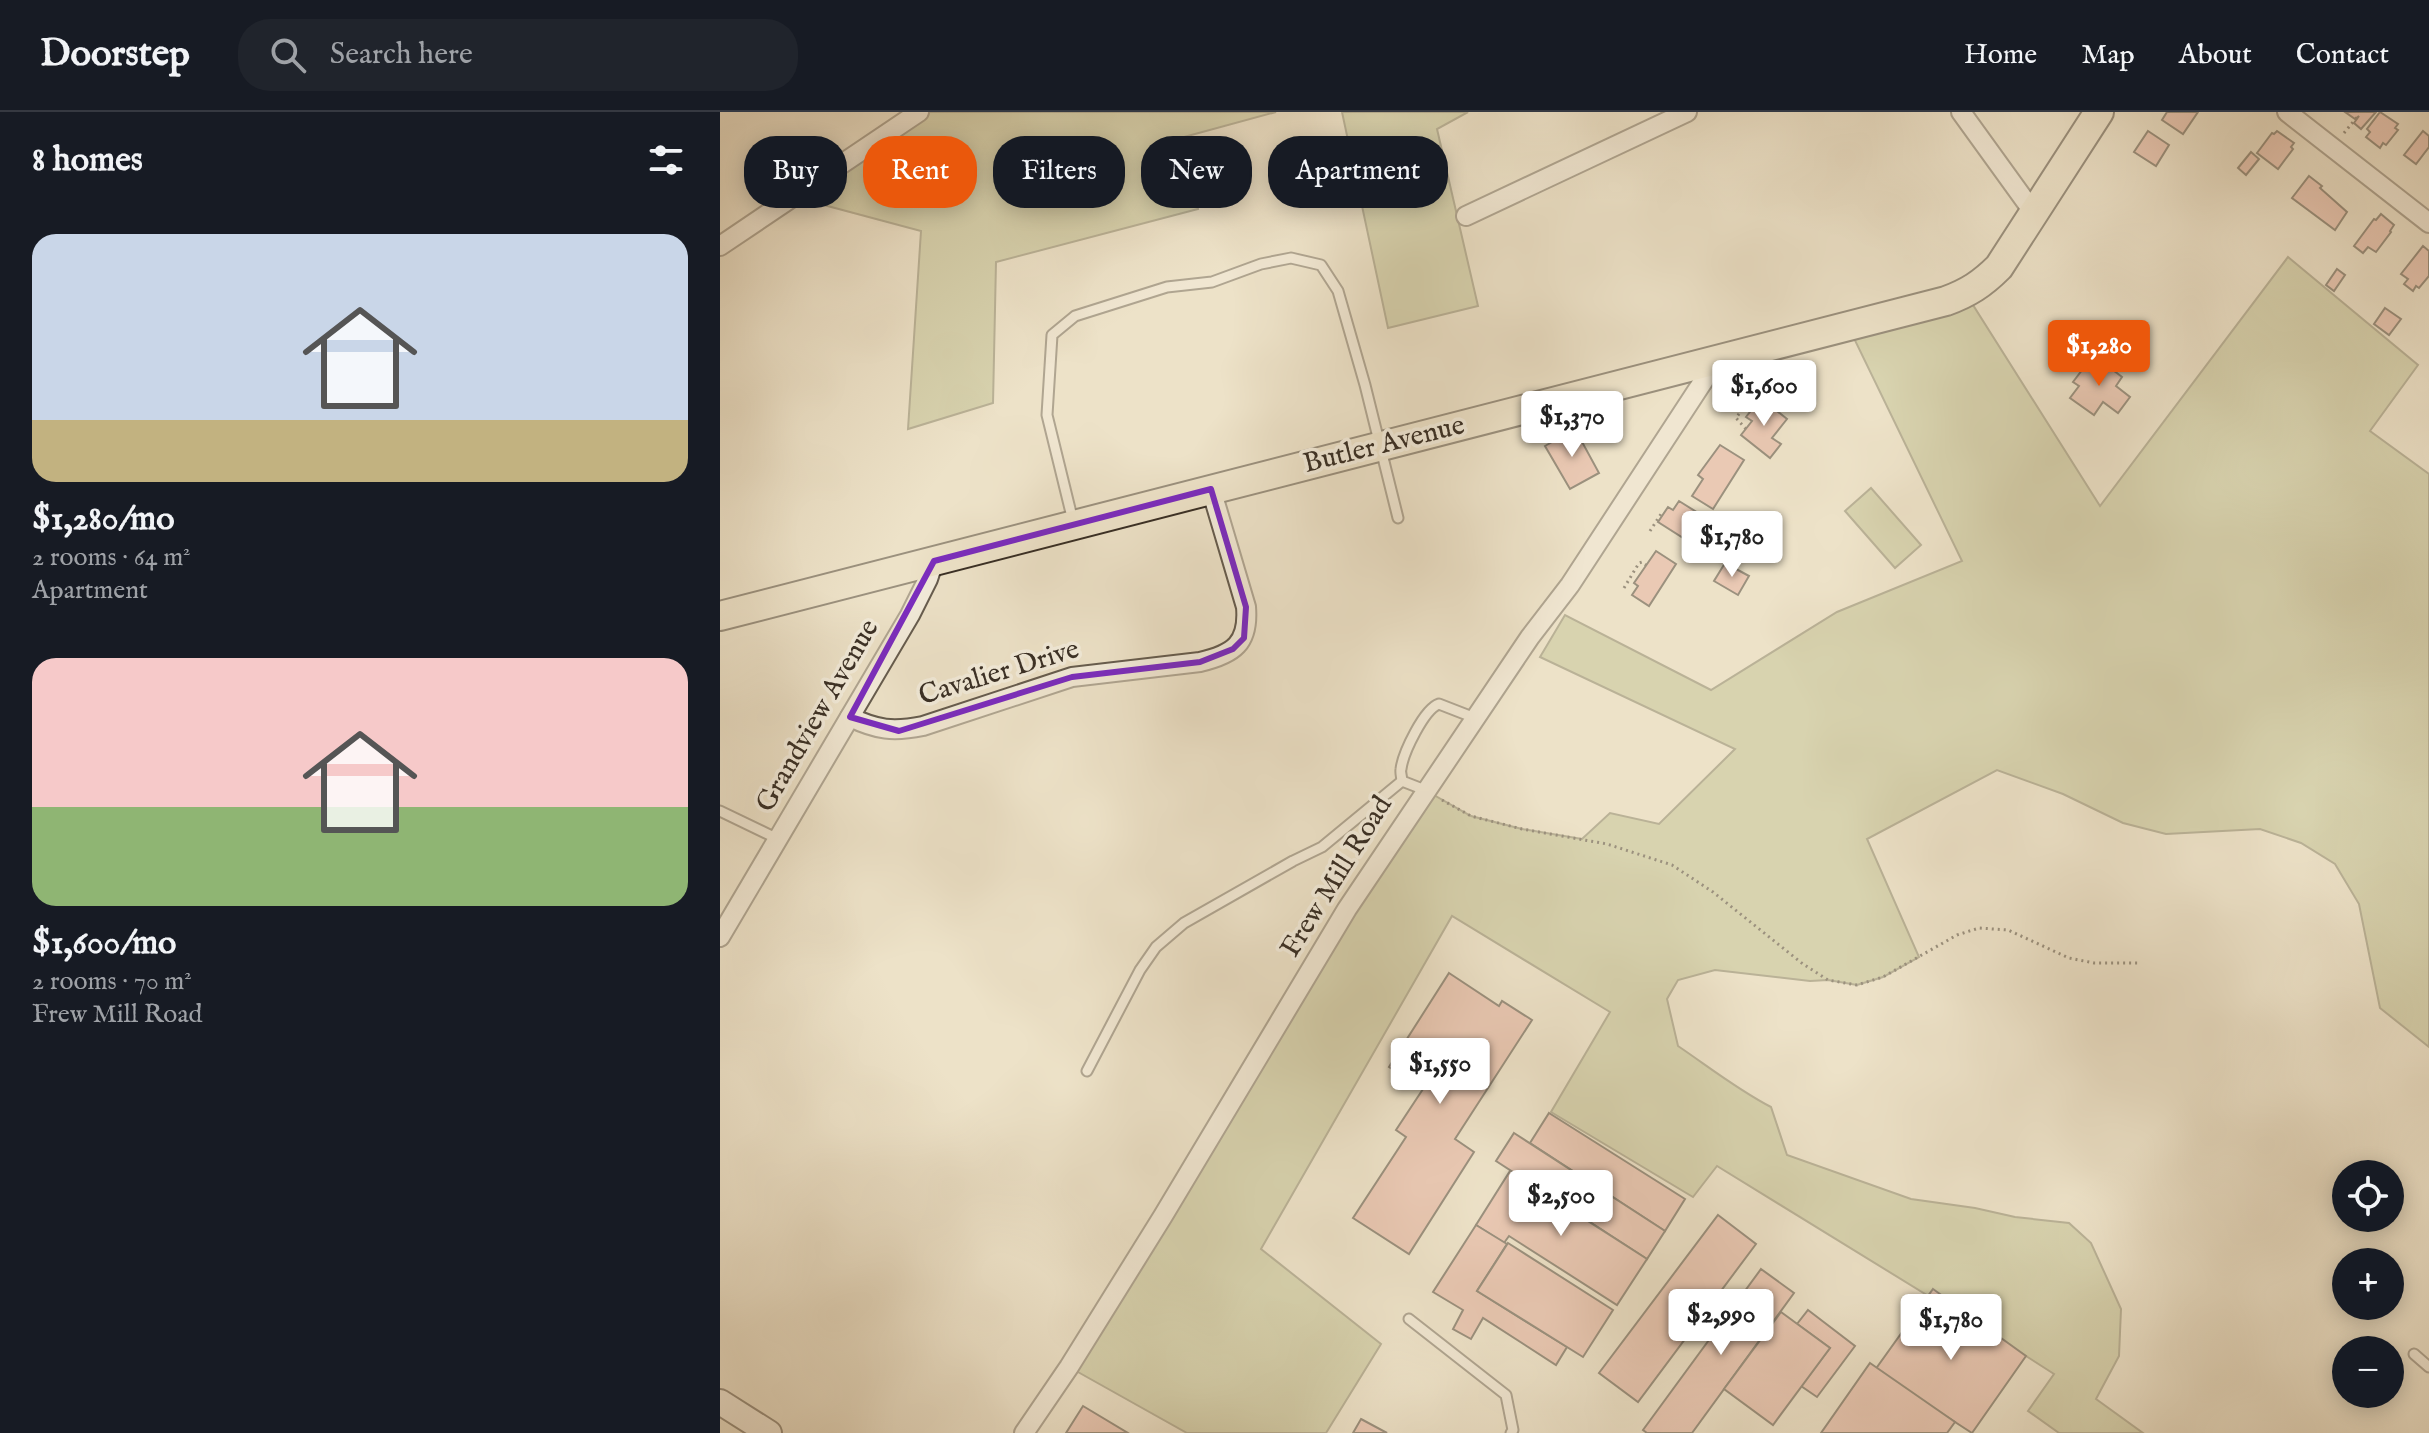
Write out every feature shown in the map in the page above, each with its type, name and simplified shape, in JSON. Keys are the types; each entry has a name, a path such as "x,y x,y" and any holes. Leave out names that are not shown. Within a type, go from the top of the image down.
{"main road":[{"name":"Butler Avenue","path":"720,616 1966,294 1999,267 2099,112"}],"street":[{"path":"1466,216 1687,112"},
{"path":"1961,112 2034,213"},
{"path":"2287,112 2429,223"},
{"path":"720,246 914,114"},
{"name":"Frew Mill Road","path":"1024,1433 1163,1216 1347,909 1530,637 1570,585 1704,380 1712,361"},
{"name":"Cavalier Drive","path":"850,717 882,729 899,731 1072,677 1200,662 1233,649 1244,638 1246,607 1211,489"},
{"name":"Grandview Avenue","path":"720,937 910,615 934,561"},
{"path":"720,1402 769,1433"}],"lane":[{"path":"1074,524 1047,415 1052,335 1075,316 1167,287 1212,282 1261,264 1291,258 1321,265 1338,291 1398,518"},
{"path":"1402,781 1400,770 1420,721 1433,705 1439,704 1475,718"},
{"path":"1402,781 1425,790"},
{"path":"1087,1071 1140,970 1156,947 1184,923 1322,847 1402,781"},
{"path":"720,811 778,839"},
{"path":"1409,1319 1506,1395 1511,1433"},
{"path":"2414,1354 2429,1367"}],"path":[{"path":"2342,136 2358,116"},
{"path":"1746,404 1736,418 1746,429"},
{"path":"1650,531 1663,515"},
{"path":"1624,588 1639,563 1646,565"},
{"path":"1425,790 1471,816 1522,829 1607,844 1672,865 1713,892 1803,964 1828,980 1857,985 1883,977 1957,935 1979,928 2008,930 2069,958 2094,963 2139,963"}],"highlighted area":[{"path":"1211,489 1246,607 1244,638 1233,649 1200,662 1072,677 899,731 850,717 934,561"}],"green space":[{"path":"919,112 1276,112 1188,136 1141,136 1141,208 1198,209 996,262 993,403 908,429 921,231 835,208 847,208 847,161 863,150 863,208 977,208 977,136 884,136"},
{"path":"1342,112 1468,112 1437,129 1439,136 1347,136"},
{"path":"1448,176 1478,306 1388,328 1362,208 1448,208"},
{"path":"2288,257 2418,365 2370,431 2429,474 2429,1047 2380,1008 2359,904 2335,864 2301,843 2260,829 2166,834 2123,823 2063,794 1997,770 1867,839 1919,957 1883,977 1857,985 1715,970 1678,980 1667,999 1678,1046 1771,1107 1787,1155 1911,1199 2069,1223 2091,1243 2121,1309 2119,1356 2096,1399 2143,1433 2059,1433 2028,1411 2054,1374 2026,1356 1717,1166 1693,1197 1551,1112 1610,1012 1452,916 1261,1249 1381,1344 1326,1433 1187,1433 1069,1367 1425,790 1471,816 1582,839 1610,813 1659,824 1735,749 1540,657 1565,615 1711,690 1837,612 1962,561 1848,326 1966,294 2100,506"},
{"path":"1871,488 1921,545 1895,568 1845,511"}],"building":[{"path":"2167,112 2198,112 2183,134 2162,120"},
{"path":"2345,112 2376,112 2361,129 2354,123 2359,116 2355,119"},
{"path":"2380,112 2398,124 2395,128 2398,130 2380,148 2366,137 2370,132 2367,129"},
{"path":"2148,131 2169,145 2156,166 2134,152"},
{"path":"2277,131 2294,143 2278,169 2257,153"},
{"path":"2423,131 2429,136 2429,147 2416,164 2404,155"},
{"path":"2251,152 2259,159 2246,175 2238,168"},
{"path":"2309,176 2347,212 2335,230 2292,198"},
{"path":"2381,214 2394,225 2391,232 2376,252 2368,247 2363,253 2354,246"},
{"path":"2423,246 2429,251 2429,276 2413,291 2404,284 2408,279 2401,274"},
{"path":"2337,269 2345,275 2334,291 2326,285"},
{"path":"2385,308 2401,319 2389,335 2374,324"},
{"path":"2100,360 2122,377 2116,386 2130,397 2118,413 2103,402 2094,415 2070,398 2079,386 2073,382 2089,361 2095,366"},
{"path":"1761,398 1787,419 1772,438 1781,444 1770,458 1741,435 1752,421 1746,417"},
{"path":"1575,429 1599,473 1570,489 1545,446"},
{"path":"1720,445 1744,460 1713,509 1692,496 1703,479 1698,475"},
{"path":"1679,501 1703,516 1688,541 1658,522 1668,507 1673,510"},
{"path":"1656,551 1676,564 1649,606 1632,595 1638,586 1634,583"},
{"path":"1725,563 1749,576 1738,595 1714,581"},
{"path":"1449,973 1499,1006 1502,1001 1532,1020 1455,1139 1474,1152 1409,1254 1353,1218 1406,1137 1396,1130 1423,1089 1389,1067"},
{"path":"1549,1113 1685,1199 1665,1231 1530,1143"},
{"path":"1514,1133 1665,1231 1647,1259 1496,1161"},
{"path":"1510,1171 1647,1259 1617,1305 1509,1236 1504,1243 1476,1225"},
{"path":"1718,1215 1756,1244 1638,1402 1599,1373"},
{"path":"1476,1225 1507,1244 1477,1291 1567,1347 1556,1365 1483,1318 1471,1339 1453,1329 1463,1310 1433,1292"},
{"path":"1508,1243 1613,1310 1583,1357 1477,1291"},
{"path":"1761,1269 1794,1293 1692,1433 1647,1433 1643,1430"},
{"path":"1933,1289 2026,1356 1972,1433 1875,1370"},
{"path":"1808,1310 1855,1346 1817,1397 1801,1386 1830,1348 1797,1324"},
{"path":"1781,1312 1830,1348 1773,1425 1724,1389"},
{"path":"1870,1363 1955,1422 1947,1433 1821,1433"},
{"path":"1083,1406 1128,1433 1066,1433"},
{"path":"1361,1419 1387,1433 1353,1433"}]}
